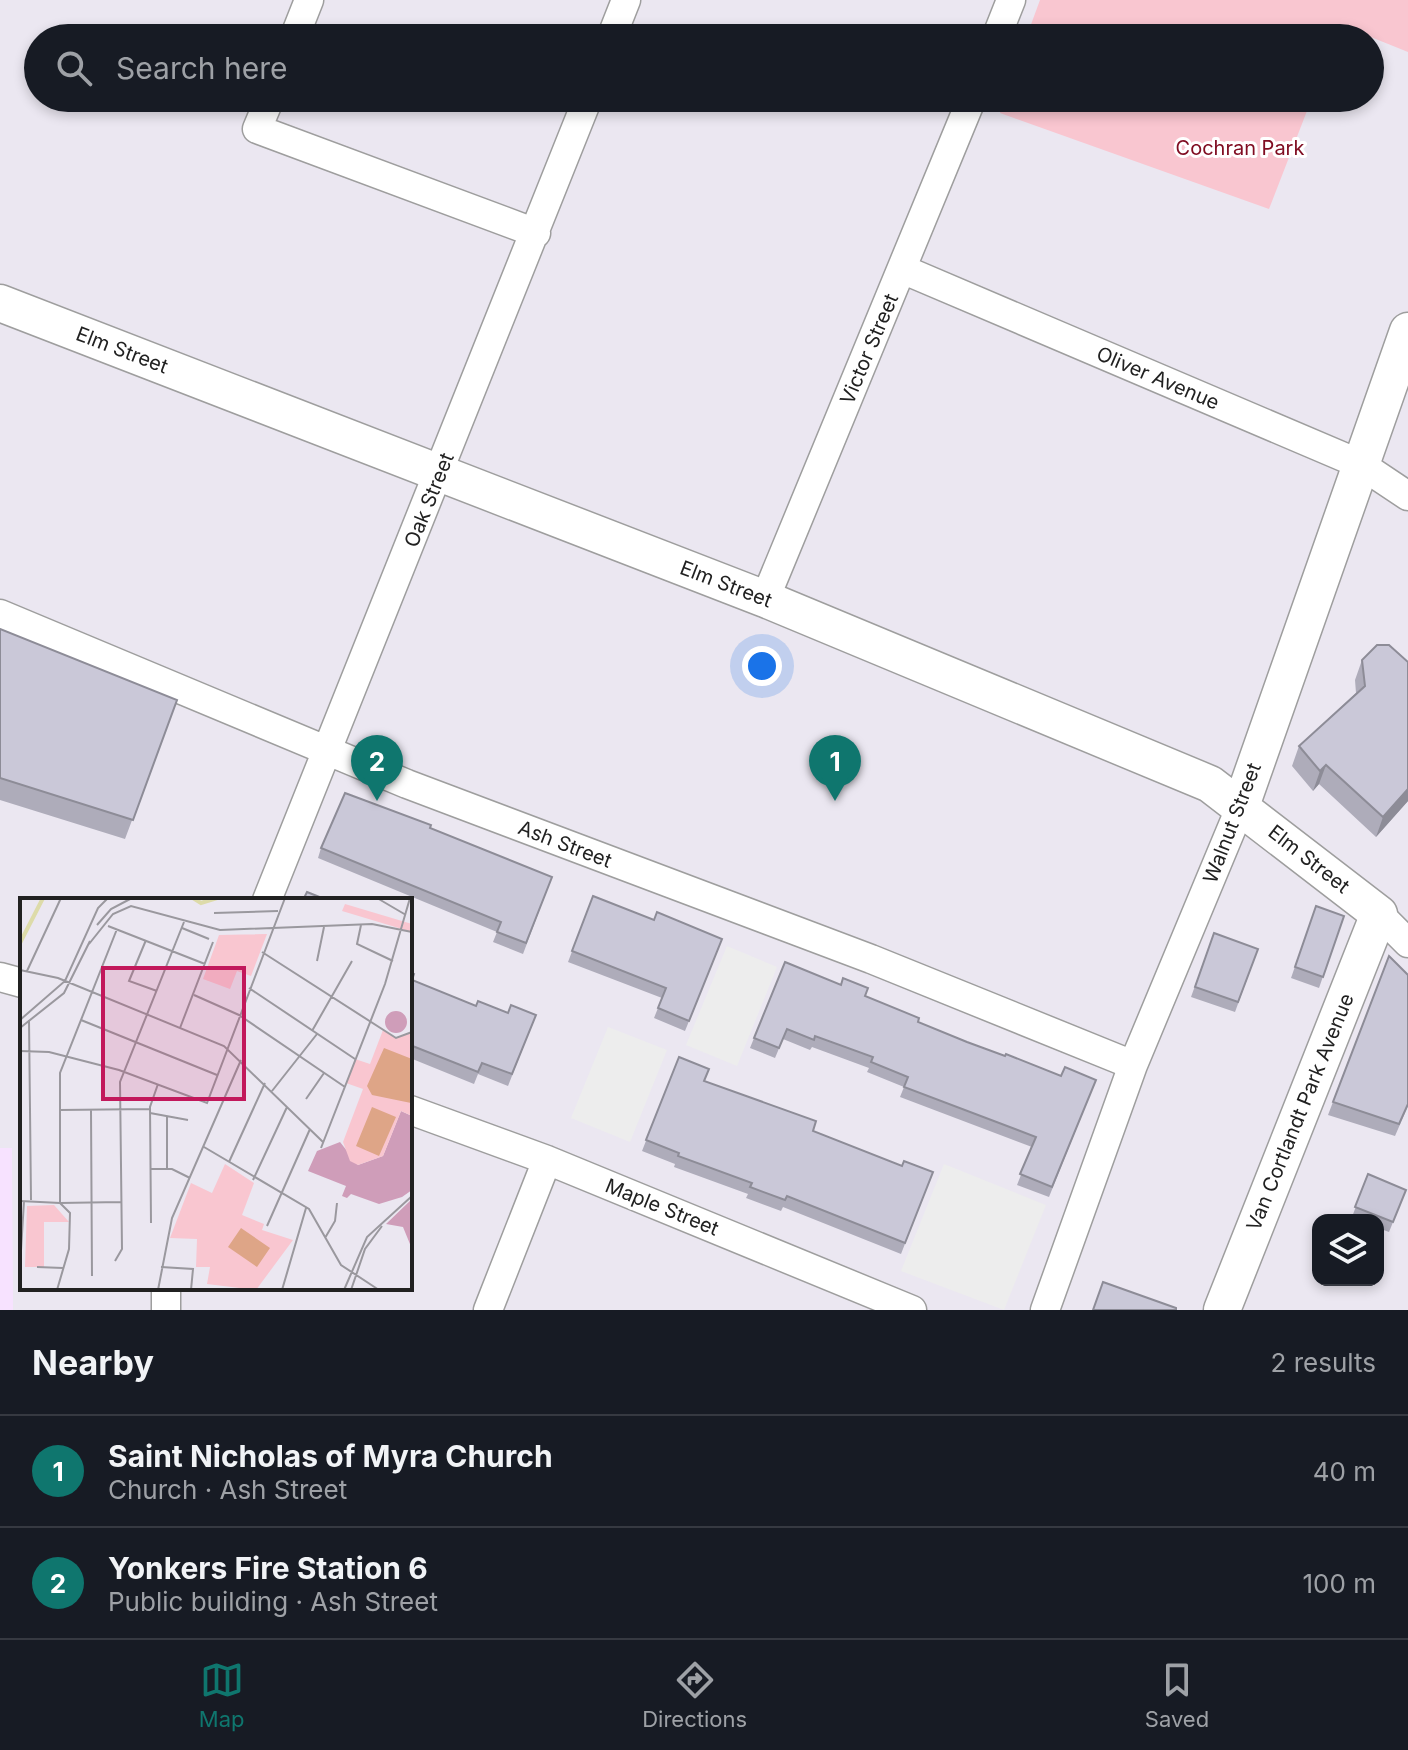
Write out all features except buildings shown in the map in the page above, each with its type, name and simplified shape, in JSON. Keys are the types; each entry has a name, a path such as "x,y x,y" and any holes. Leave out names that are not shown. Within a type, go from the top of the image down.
{"street":[{"path":"300,24 309,0"},
{"path":"617,24 626,0"},
{"path":"1002,24 1011,0"},
{"path":"264,112 257,129 536,233"},
{"name":"Oak Street","path":"268,898 583,112"},
{"name":"Victor Street","path":"765,599 966,112"},
{"name":"Oliver Avenue","path":"902,269 1360,464 1408,496"},
{"name":"Elm Street","path":"0,303 765,599 1210,784 1379,914 1408,943"},
{"name":"Walnut Street","path":"1045,1310 1133,1065 1241,806 1408,331"},
{"name":"Ash Street","path":"0,614 407,784 871,959 1133,1065"},
{"name":"Van Cortlandt Park Avenue","path":"1222,1310 1379,914"},
{"path":"0,977 20,982"},
{"name":"Maple Street","path":"412,1111 547,1160 912,1310"},
{"path":"488,1310 547,1160"}],"shaded area":[{"path":"727,946 777,967 737,1066 686,1045"},
{"path":"608,1027 667,1050 630,1142 571,1118"},
{"path":"0,1148 12,1148 13,1310 0,1310"},
{"path":"944,1164 1046,1205 1004,1310 901,1271"}],"green space":[{"path":"1040,0 1408,0 1408,52 1384,42 1384,24 1031,24"},
{"name":"Cochran Park","path":"1000,112 1307,112 1269,209"}],"place":[{"name":"Yonkers Fire Station 6","path":"377,801"},
{"name":"Saint Nicholas of Myra Church","path":"835,801"}]}
